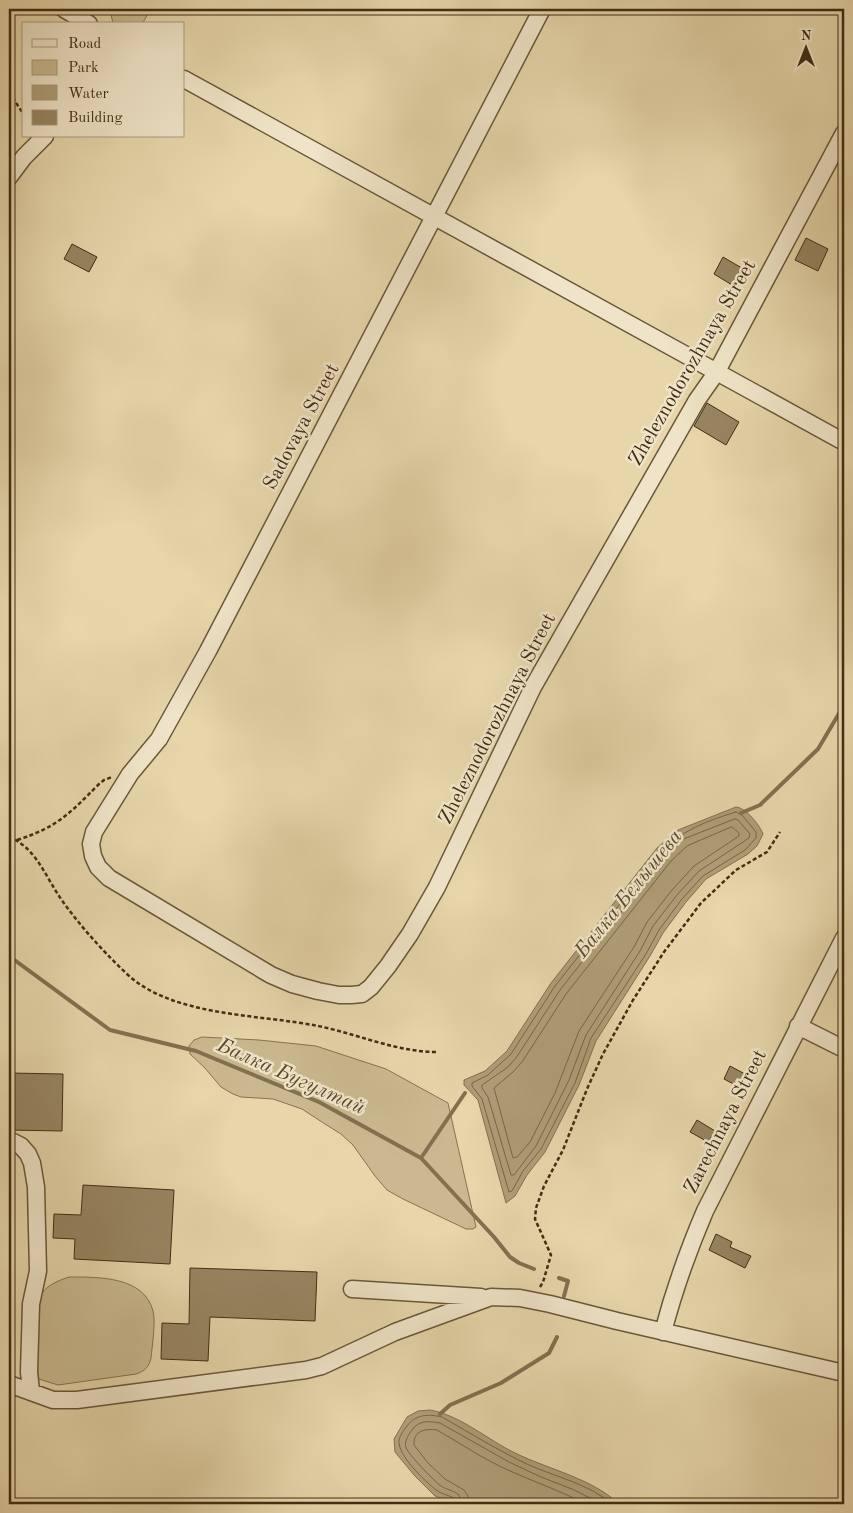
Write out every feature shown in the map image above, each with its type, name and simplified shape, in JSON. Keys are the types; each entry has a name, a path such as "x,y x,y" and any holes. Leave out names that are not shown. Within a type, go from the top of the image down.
{"street":[{"path":"64,9 86,22"},
{"name":"Sadovaya Street","path":"93,856 91,844 94,832 130,774 159,739 208,651 542,9"},
{"path":"185,80 844,442"},
{"name":"Zheleznodorozhnaya Street","path":"93,856 98,867 109,878 271,975 292,984 339,996 362,994 371,987 410,934 437,887 533,687 697,400 716,372 844,133"},
{"path":"9,177 24,157 43,138"},
{"name":"Zarechnaya Street","path":"663,1332 676,1287 705,1211 844,938"},
{"path":"798,1026 844,1049"},
{"path":"9,1140 21,1146 28,1154 32,1163 36,1187 38,1271 31,1304 29,1372 31,1391"},
{"path":"352,1289 530,1300 844,1373"},
{"path":"9,1384 59,1401 306,1370 322,1366 352,1350 395,1332 491,1297"}],"path":[{"path":"9,92 22,112"},
{"path":"17,840 39,833 64,818 104,780 130,774"},
{"path":"530,1300 543,1282 551,1255 535,1219 536,1208 544,1186 563,1150 587,1089 608,1046 633,1000 701,903 736,870 767,852 780,832"},
{"path":"9,837 17,840 30,851 59,896 90,936 129,976 158,993 172,1000 203,1008 319,1026 393,1046 418,1051 437,1052"}],"green space":[{"path":"110,9 151,9 143,22 113,22"},
{"path":"202,1037 316,1046 386,1069 448,1103 476,1227 466,1229 387,1190 353,1145 341,1134 302,1109 273,1099 241,1097 221,1087 190,1054 189,1046 194,1040"},
{"path":"69,1277 93,1277 118,1281 140,1291 148,1299 154,1315 154,1327 151,1358 144,1370 136,1374 58,1385 39,1379 34,1370 35,1319 39,1300 42,1293 48,1287"}],"water":[{"path":"736,807 748,813 761,830 763,834 757,846 748,854 706,879 663,933 596,1041 579,1085 545,1152 527,1175 515,1196 506,1203 478,1100 464,1085 464,1080 485,1071 507,1051 551,983 657,848 678,830"},
{"path":"430,1410 463,1422 515,1453 596,1487 619,1504 455,1504 435,1496 395,1452 394,1439 407,1417 418,1411"}],"building":[{"path":"806,238 828,249 818,271 795,260"},
{"path":"72,244 97,257 89,272 64,259"},
{"path":"723,257 747,271 737,288 714,274"},
{"path":"707,403 739,422 726,445 694,426"},
{"path":"730,1066 745,1074 739,1087 724,1079"},
{"path":"9,1073 63,1074 62,1131 9,1130"},
{"path":"697,1120 715,1131 708,1142 690,1132"},
{"path":"83,1185 174,1190 170,1264 74,1259 75,1239 53,1238 54,1214 81,1215"},
{"path":"716,1234 732,1242 730,1247 751,1256 745,1268 709,1250"},
{"path":"190,1268 317,1272 315,1321 210,1317 208,1361 161,1359 162,1323 189,1324"}],"waterway":[{"name":"Балка Белышева","path":"741,813 760,805 818,749 844,705"},
{"name":"Балка Бугултай","path":"9,956 110,1030 196,1051 319,1102 421,1158 510,1257 534,1269"},
{"name":"Балка Белышева","path":"421,1158 465,1093"},
{"name":"Балка Бугултай","path":"559,1278 568,1281 564,1296"},
{"name":"Балка Бугултай","path":"440,1414 450,1405 501,1383 549,1353 557,1337"}]}
